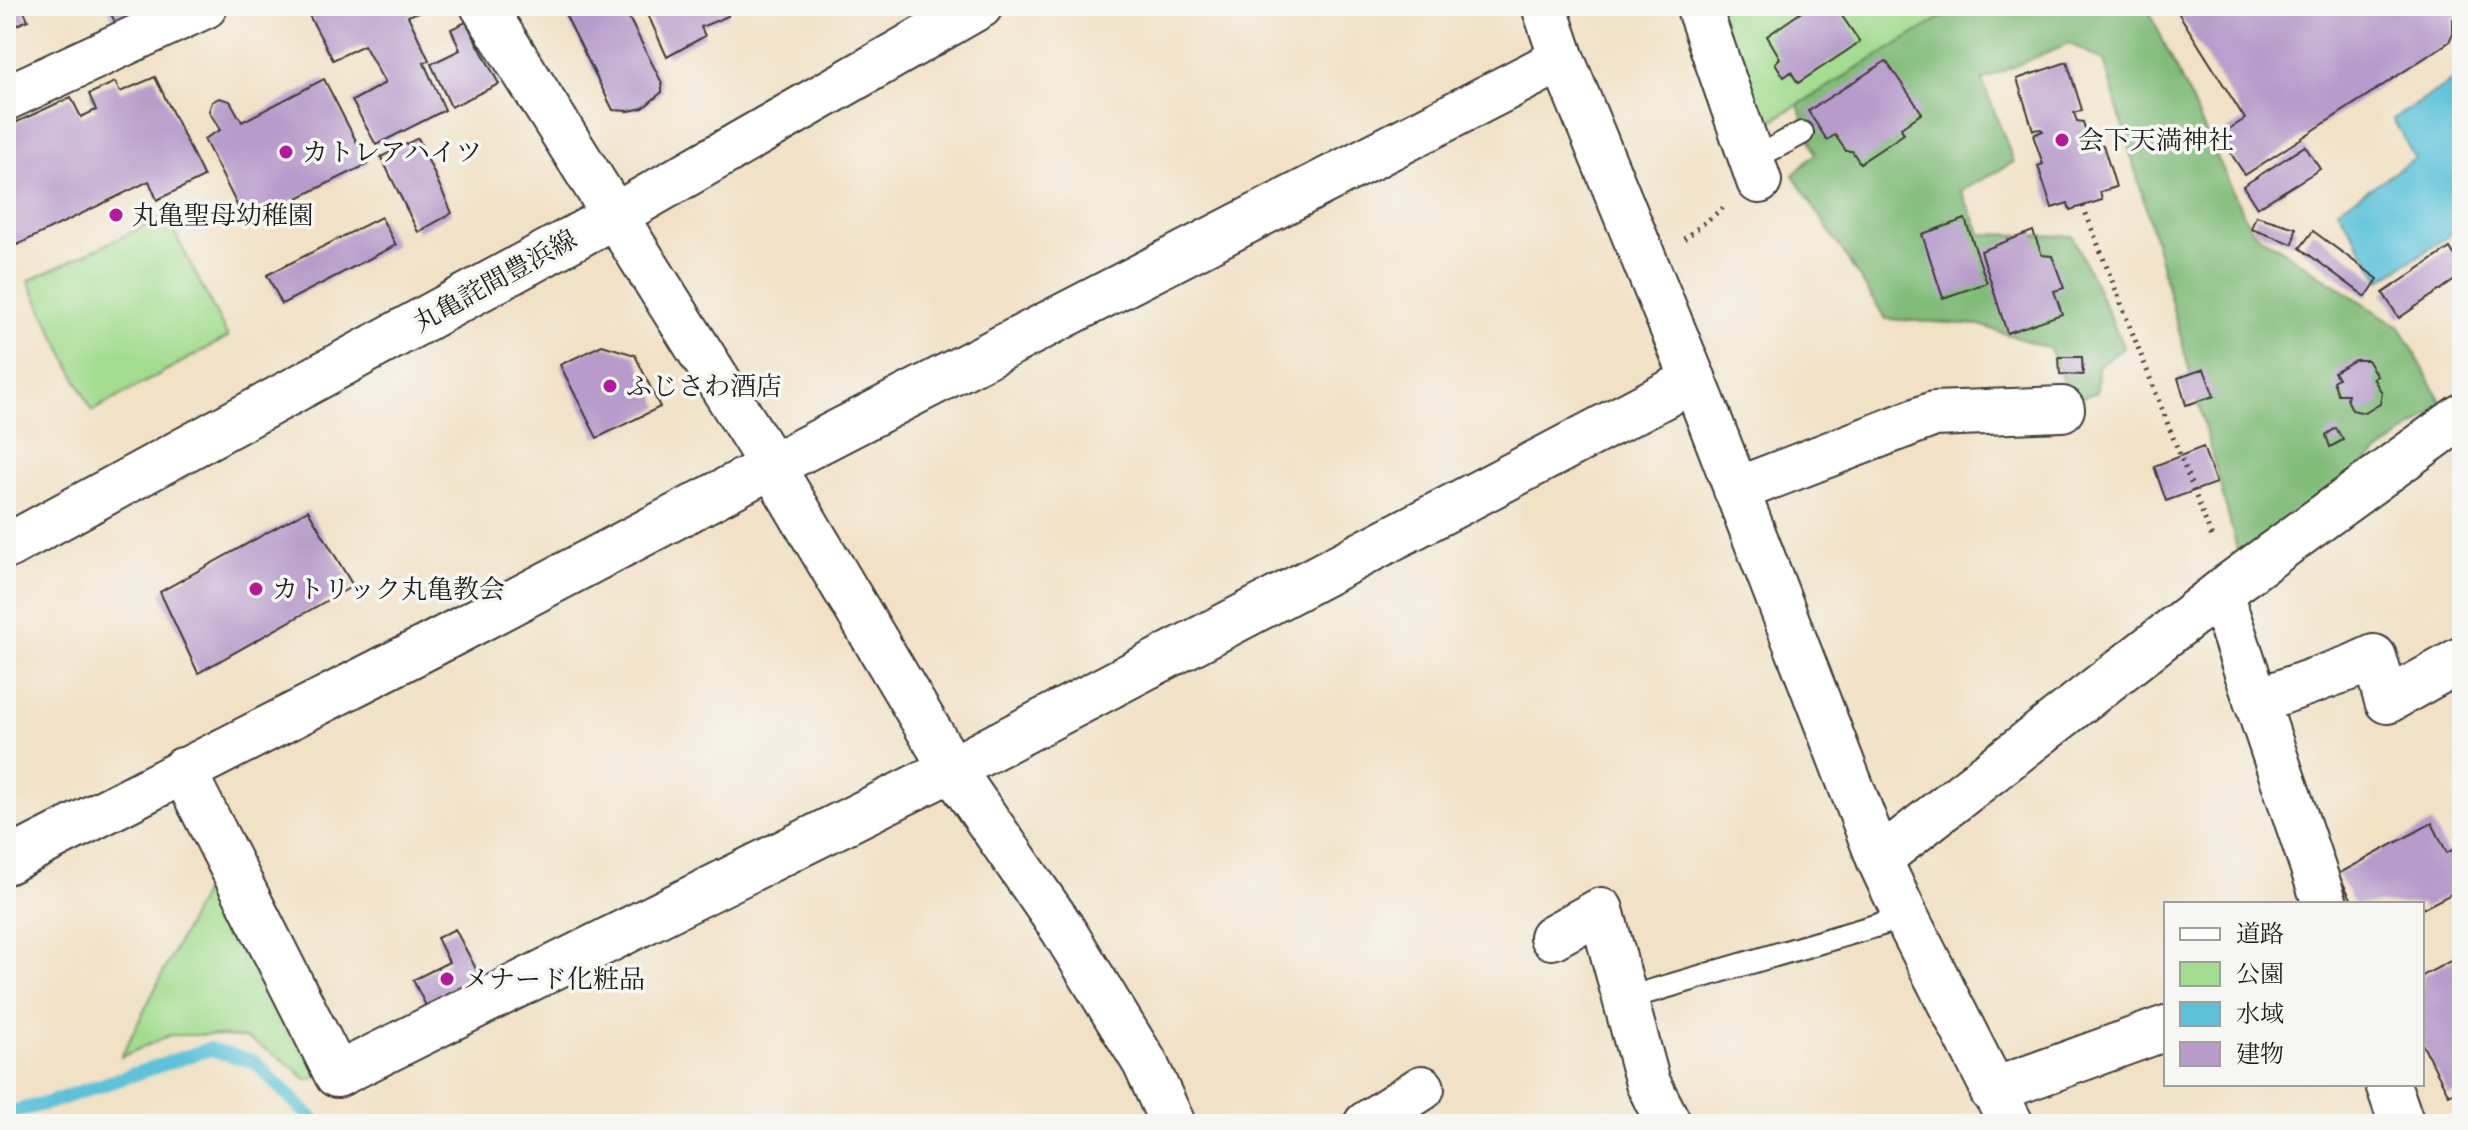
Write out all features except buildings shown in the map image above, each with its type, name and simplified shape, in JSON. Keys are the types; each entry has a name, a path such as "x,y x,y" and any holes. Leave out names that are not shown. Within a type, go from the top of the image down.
{"street":[{"path":"6,98 205,6"},
{"path":"483,6 772,466 952,769 1062,928 1145,1063 1173,1124"},
{"name":"丸亀詫間豊浜線","path":"6,547 614,216 980,6"},
{"path":"1544,6 1562,59 1694,380 1879,859 2002,1107 2164,1029"},
{"path":"1698,6 1755,170"},
{"path":"6,862 1562,59"},
{"path":"183,770 337,1075 952,769 1694,380"},
{"path":"1736,490 1934,414 2062,409"},
{"path":"1879,859 2225,589 2462,416"},
{"path":"2225,589 2256,701 2324,902"},
{"path":"2256,701 2374,657 2387,701 2462,659"},
{"path":"1552,937 1601,910 1648,1083 1669,1124"},
{"path":"2389,1086 2402,1124"},
{"path":"1366,1124 1422,1088"}],"lane":[{"path":"1755,170 1802,133"},
{"path":"1624,999 1906,917"}],"path":[{"path":"1647,267 1755,170"},
{"path":"2083,206 2163,406 2225,589"}],"green space":[{"path":"1719,6 1960,6 1758,129"},
{"path":"1960,6 2147,6 2251,230 2401,328 2443,405 2239,556 2104,61 2069,43 1982,80 2014,162 1961,191 1981,234 2073,236 2124,348 2098,366 2097,392 2071,401 2050,349 1980,325 1886,319 1793,175 1815,154 1798,105"},
{"path":"166,216 228,337 92,411 28,281"},
{"path":"216,867 319,1076 308,1080 282,1059 246,1038 170,1035 121,1057"}],"water":[{"path":"2453,81 2462,94 2462,227 2381,280 2338,209 2415,159 2393,119"}],"waterway":[{"path":"6,1113 48,1103 209,1049 255,1062 317,1124"}],"place":[{"name":"会下天満神社","path":"2062,140"},
{"name":"カトレアハイツ","path":"286,152"},
{"name":"丸亀聖母幼稚園","path":"116,215"},
{"name":"ふじさわ酒店","path":"610,386"},
{"name":"カトリック丸亀教会","path":"256,589"},
{"name":"メナード化粧品","path":"447,979"}]}
